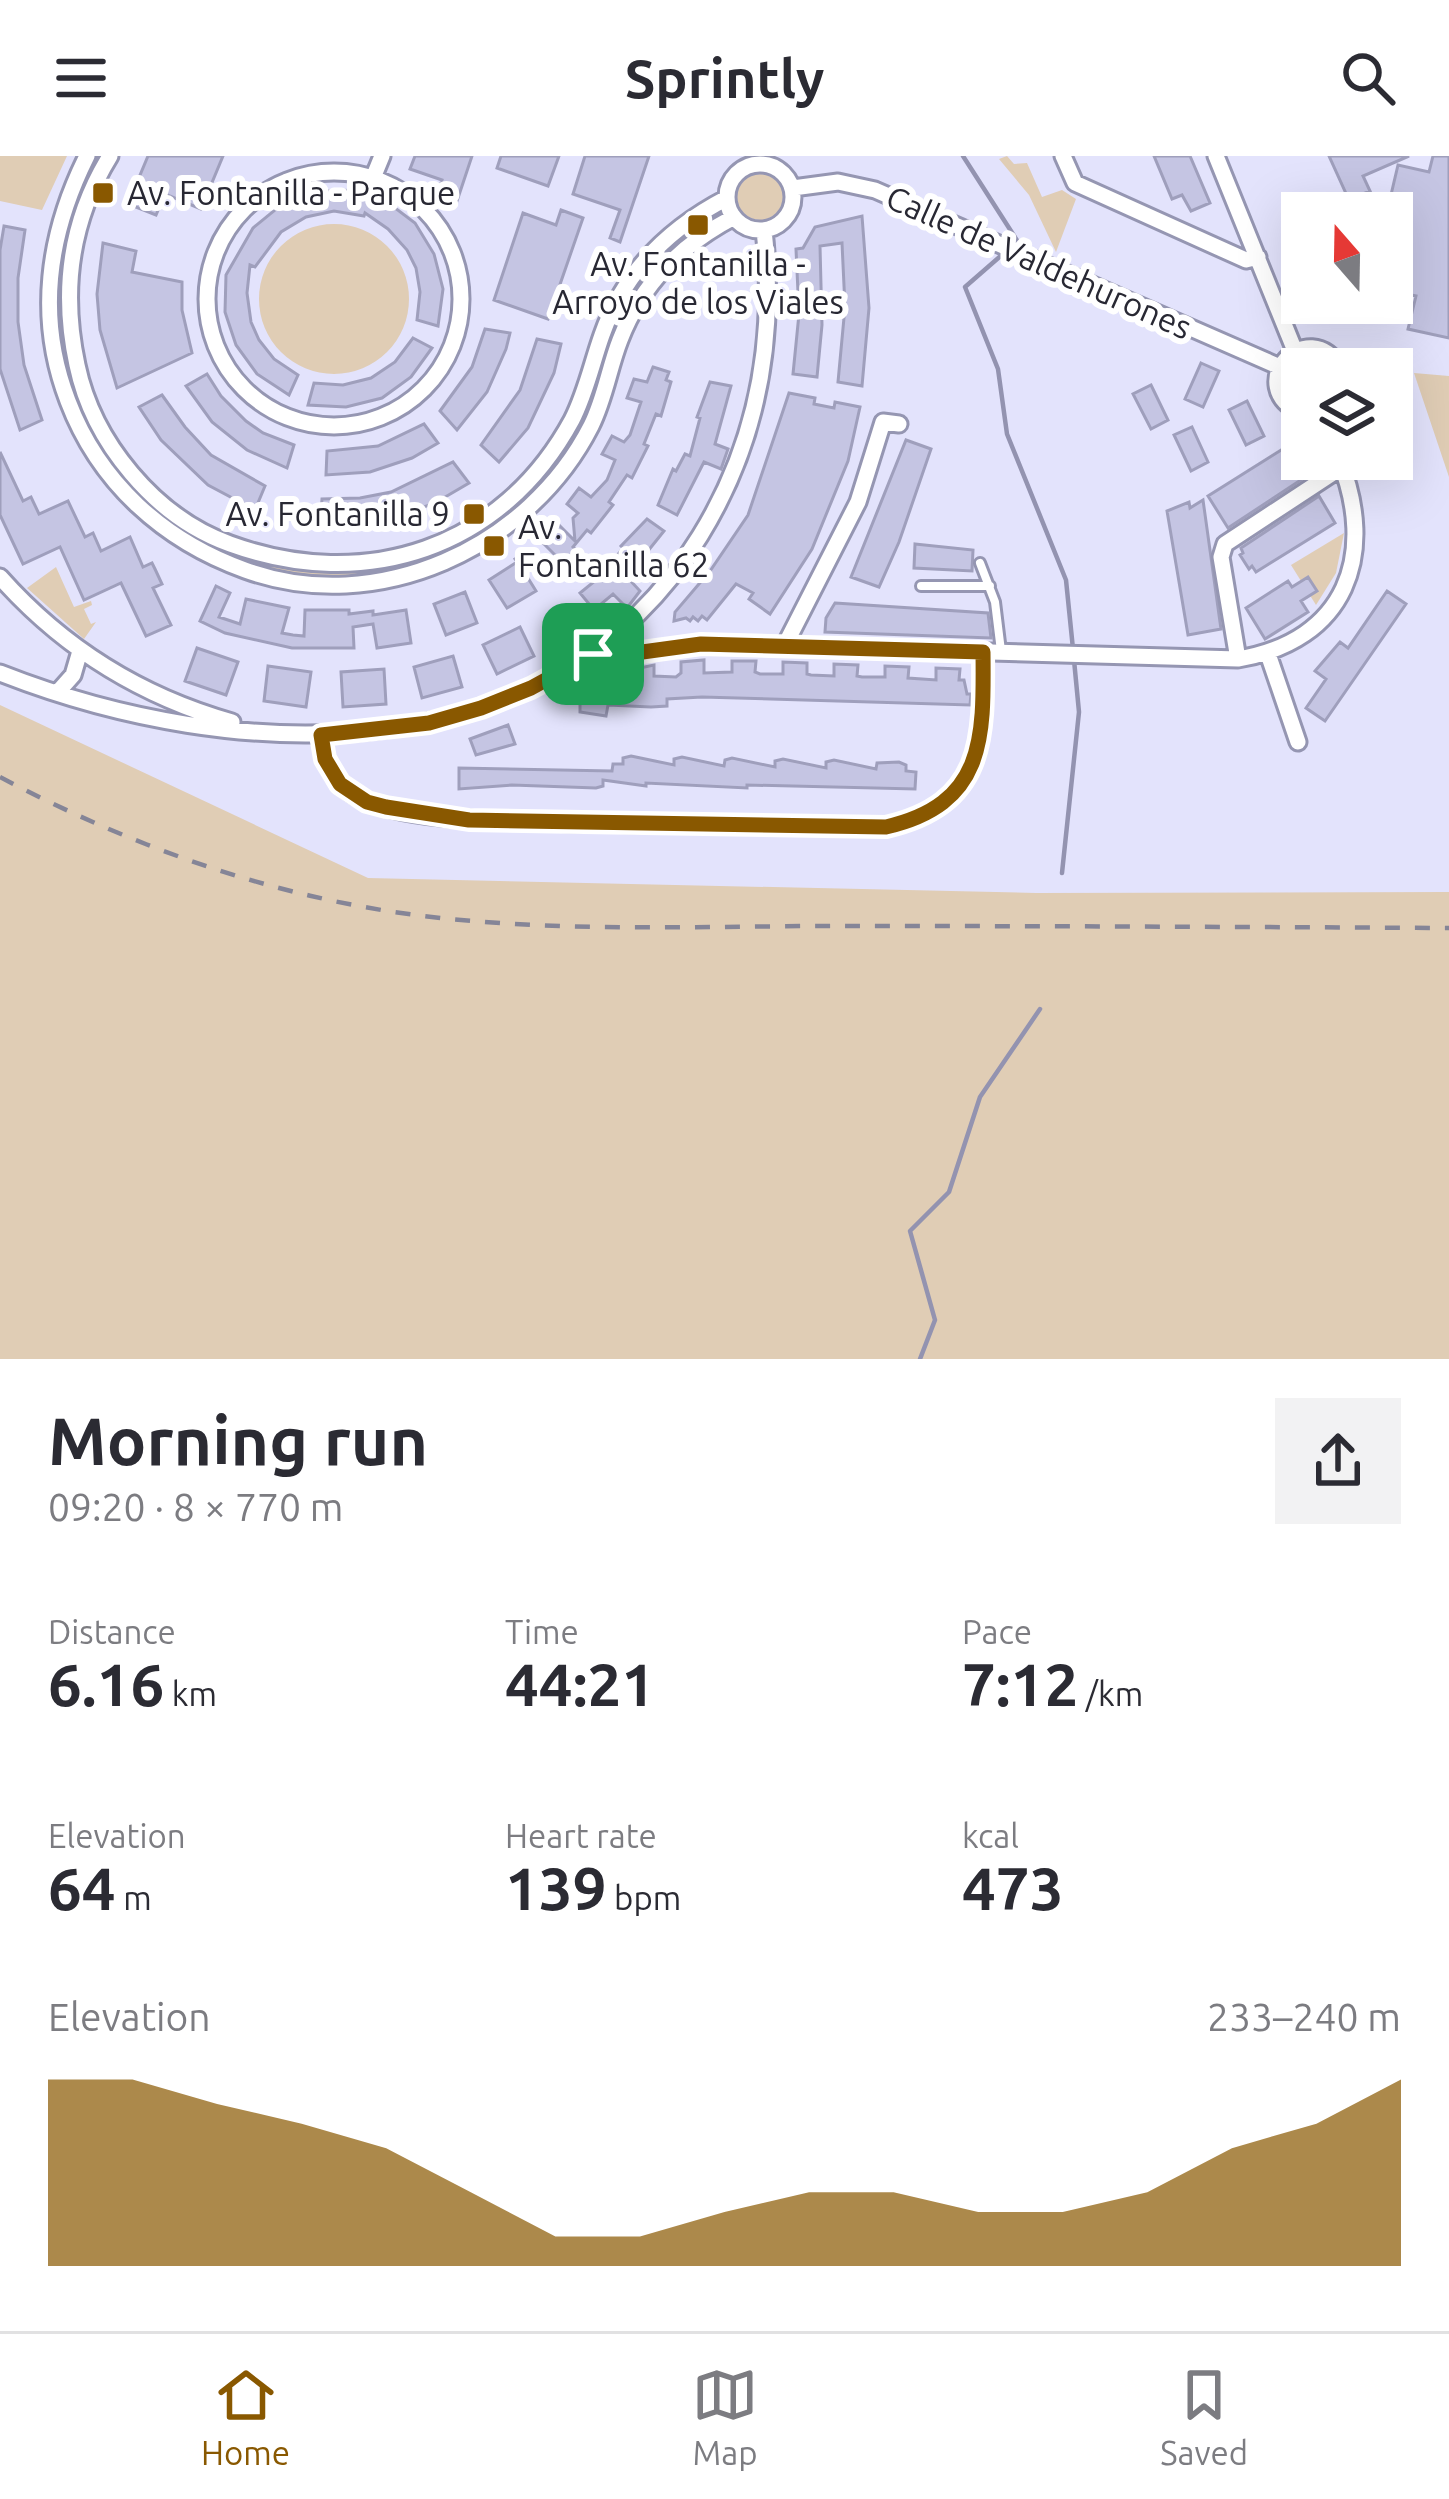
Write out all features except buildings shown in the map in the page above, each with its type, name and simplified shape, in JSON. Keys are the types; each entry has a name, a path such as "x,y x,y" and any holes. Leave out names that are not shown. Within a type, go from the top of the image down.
{"street":[{"path":"86,156 60,220 49,287 54,354 74,418 118,486 179,540 215,560 301,584 346,585 419,572 455,557 513,522 543,495 592,424 619,343 646,289 688,245 734,217"},
{"path":"110,156 92,188 70,262 70,337 92,410 132,474 190,523 269,558 317,565 366,564 414,554 447,541 502,507 555,450 574,415 610,313 639,266 678,227 727,198 748,160 776,167 793,188 794,202 778,225 764,230 734,217 727,198"},
{"path":"373,178 382,156"},
{"path":"1063,156 1075,183 1246,260 1258,257"},
{"path":"1216,156 1293,348"},
{"path":"319,173 373,178 416,201 448,242 461,292 456,334 434,377 397,408 353,424 306,422 263,404 230,371 218,350 208,313 213,261 231,224 269,189 319,173"},
{"name":"Calle de Valdehurones","path":"793,188 838,182 874,190 1280,367"},
{"path":"0,673 138,714 270,733 321,735 429,723 481,708 531,688 593,654 662,589 716,511 736,467 752,422 768,336 764,230"},
{"path":"1280,367 1277,388 1281,398"},
{"path":"784,645 858,502 883,422 899,424"},
{"path":"1238,659 1221,557 1225,544 1316,480"},
{"path":"593,654 613,656 701,644 1238,659 1268,654 1313,626 1344,587 1355,555 1357,517 1345,480"},
{"path":"0,577 55,633 151,694 270,733"},
{"path":"57,693 73,675 80,651"},
{"path":"321,735 325,759 340,784 367,802 386,807 469,820 886,827 914,821 937,809 960,788 981,742 998,652"},
{"path":"1268,654 1298,742"}],"lane":[{"path":"980,563 1002,639 998,652"},
{"path":"921,586 990,586"}],"shaded area":[{"path":"0,156 67,156 42,210 0,201"},
{"path":"96,156 102,156 70,239 63,296 68,354 92,427 113,457 203,537 263,564 323,572 413,561 465,538 512,505 550,464 580,416 611,320 627,294 672,243 717,209 720,215 666,251 639,284 618,321 594,402 578,436 514,510 475,538 431,559 384,573 336,579 288,575 211,547 158,512 115,468 82,415 62,355 57,297 64,238"},
{"path":"1007,156 1014,164 1027,163 1042,197 1062,190 1076,199 1056,252 1029,195 999,159"},
{"path":"760,174 776,181 783,197 776,213 760,220 744,213 737,197 744,181"},
{"path":"334,224 363,230 387,246 403,270 409,299 403,328 387,352 363,368 334,374 305,368 281,352 265,328 259,299 265,270 281,246 305,230"},
{"path":"1414,373 1449,376 1449,477"},
{"path":"1344,533 1336,573 1316,605 1291,565"},
{"path":"56,567 74,607 91,601 84,609 91,624 96,622 84,639 27,588"},
{"path":"0,705 368,878 1036,893 1449,892 1449,1359 0,1359"}],"waterway":[{"path":"963,156 1018,242 1013,246"},
{"path":"1004,253 965,287 998,369 1007,434 1066,580 1073,649"},
{"path":"1062,873 1079,712 1074,660"},
{"path":"920,1359 935,1320 910,1231 949,1192 980,1097 1040,1009"}],"railway":[{"path":"0,777 142,843 241,877 342,903 452,919 630,927 1449,928"}],"place":[{"name":"Av. Fontanilla - Parque","path":"103,193"},
{"name":"Av. Fontanilla - Arroyo de los Viales","path":"698,225"},
{"name":"Av. Fontanilla 9","path":"474,514"},
{"name":"Av. Fontanilla 62","path":"494,546"}],"route":[{"path":"701,644 983,652 981,742 960,788 937,809 914,821 886,827 469,820 367,802 340,784 325,759 321,735 429,723 481,708 531,688 593,654 613,656 701,644"}]}
